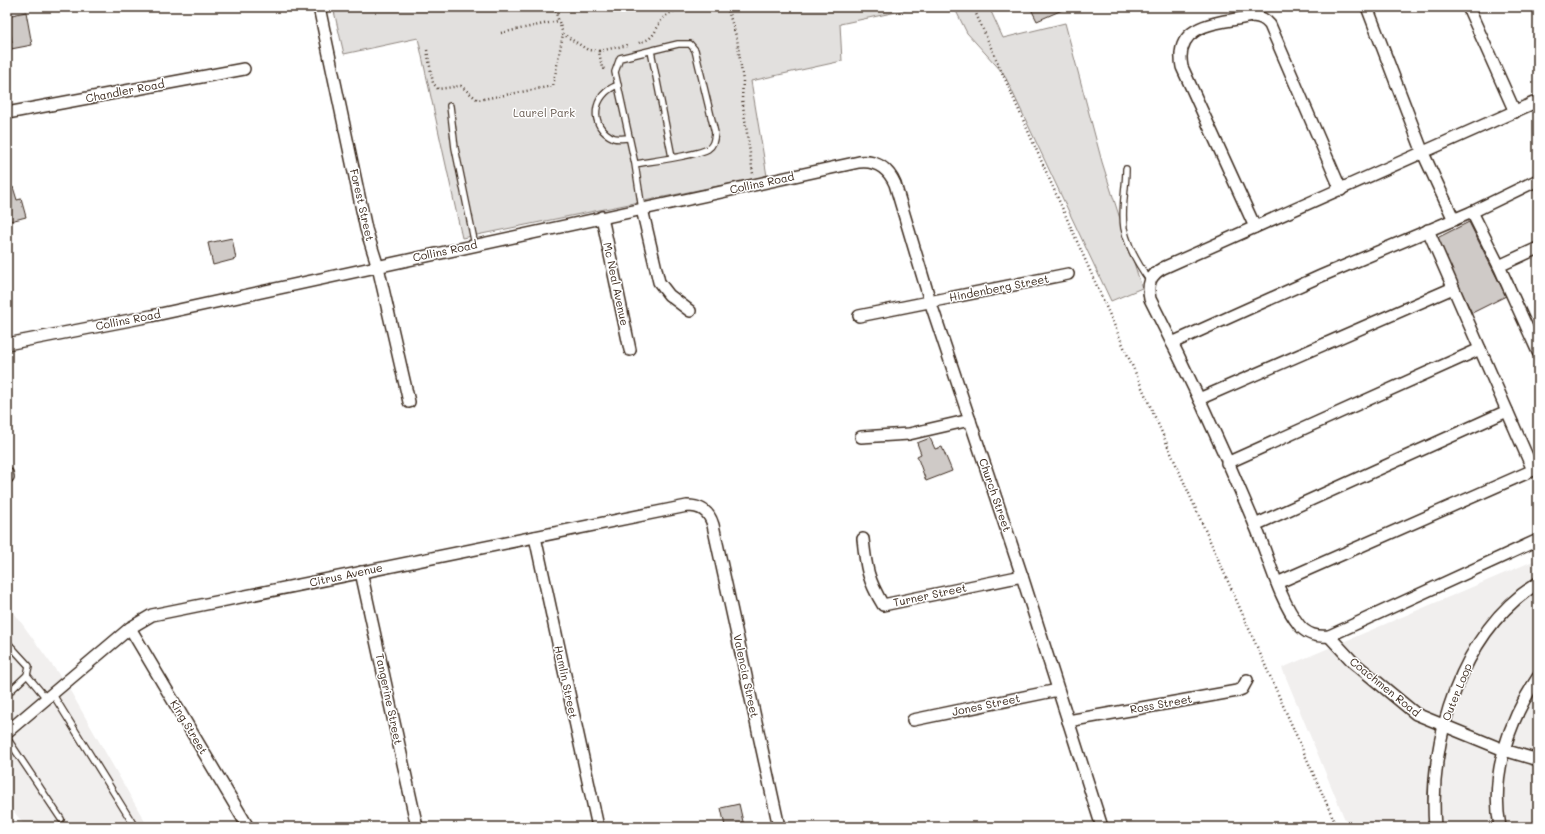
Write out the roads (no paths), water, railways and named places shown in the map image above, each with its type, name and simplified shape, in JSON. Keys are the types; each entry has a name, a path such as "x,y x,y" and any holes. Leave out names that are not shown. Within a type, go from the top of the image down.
{"street":[{"name":"Forest Street","path":"319,7 366,229 378,267 409,402"},
{"path":"1367,7 1423,153 1454,220"},
{"path":"1468,7 1515,112"},
{"path":"1255,227 1182,67 1180,57 1182,46 1186,37 1197,29 1253,16 1266,20 1270,25 1341,190"},
{"name":"Chandler Road","path":"7,113 244,69"},
{"path":"1538,101 1163,268 1152,276 1148,290 1150,299 1199,399 1255,525 1277,583 1300,626 1314,636 1329,636 1538,540"},
{"name":"Collins Road","path":"7,344 159,314 859,162 871,162 882,166"},
{"name":"Church Street","path":"882,166 889,173 895,184 930,301 1022,576 1102,827"},
{"path":"1172,343 1321,276 1472,212 1538,180"},
{"path":"642,209 658,282 668,295 690,311"},
{"path":"1472,212 1534,333 1538,352"},
{"name":"Mc Neal Avenue","path":"602,217 630,350"},
{"path":"1277,583 1536,469 1507,411 1428,230"},
{"path":"1499,266 1538,248"},
{"name":"Hindenberg Street","path":"859,316 1068,274"},
{"path":"1199,399 1453,288"},
{"path":"1227,463 1480,349"},
{"path":"1255,525 1507,411"},
{"path":"861,437 909,434 970,420"},
{"name":"Citrus Avenue","path":"7,732 130,628 152,615 687,506 702,508 708,513 714,525"},
{"name":"Valencia Street","path":"714,525 779,827"},
{"name":"Hamlin Street","path":"535,537 598,827"},
{"name":"Turner Street","path":"863,539 866,569 872,586 883,605 1022,576"},
{"name":"Tangerine Street","path":"361,572 417,827"},
{"name":"Outer Loop","path":"1435,827 1434,784 1443,725 1462,675 1480,642 1513,603 1538,583"},
{"name":"King Street","path":"130,628 248,827"},
{"name":"Coachmen Road","path":"1329,636 1353,662 1416,714 1504,750 1538,760"},
{"path":"1500,827 1497,789 1504,750 1518,710 1538,677"},
{"name":"Ross Street","path":"1068,721 1237,691 1242,689 1247,680"},
{"name":"Jones Street","path":"913,720 1058,690"}],"lane":[{"path":"635,164 696,153 709,149 714,143 715,133 695,50 690,44 678,44 620,58 615,72 635,164 642,209"},
{"path":"651,51 672,157"},
{"path":"618,85 608,89 602,94 596,104 597,117 601,127 611,136 615,138 629,138"},
{"path":"450,106 454,148 476,245"},
{"path":"1126,169 1123,206 1124,228 1133,251 1150,282"},
{"path":"7,642 29,666 27,676 7,694"},
{"path":"27,676 49,695 135,827"},
{"path":"7,738 61,819"}],"park label":[{"name":"Laurel Park","path":"544,113"}]}
